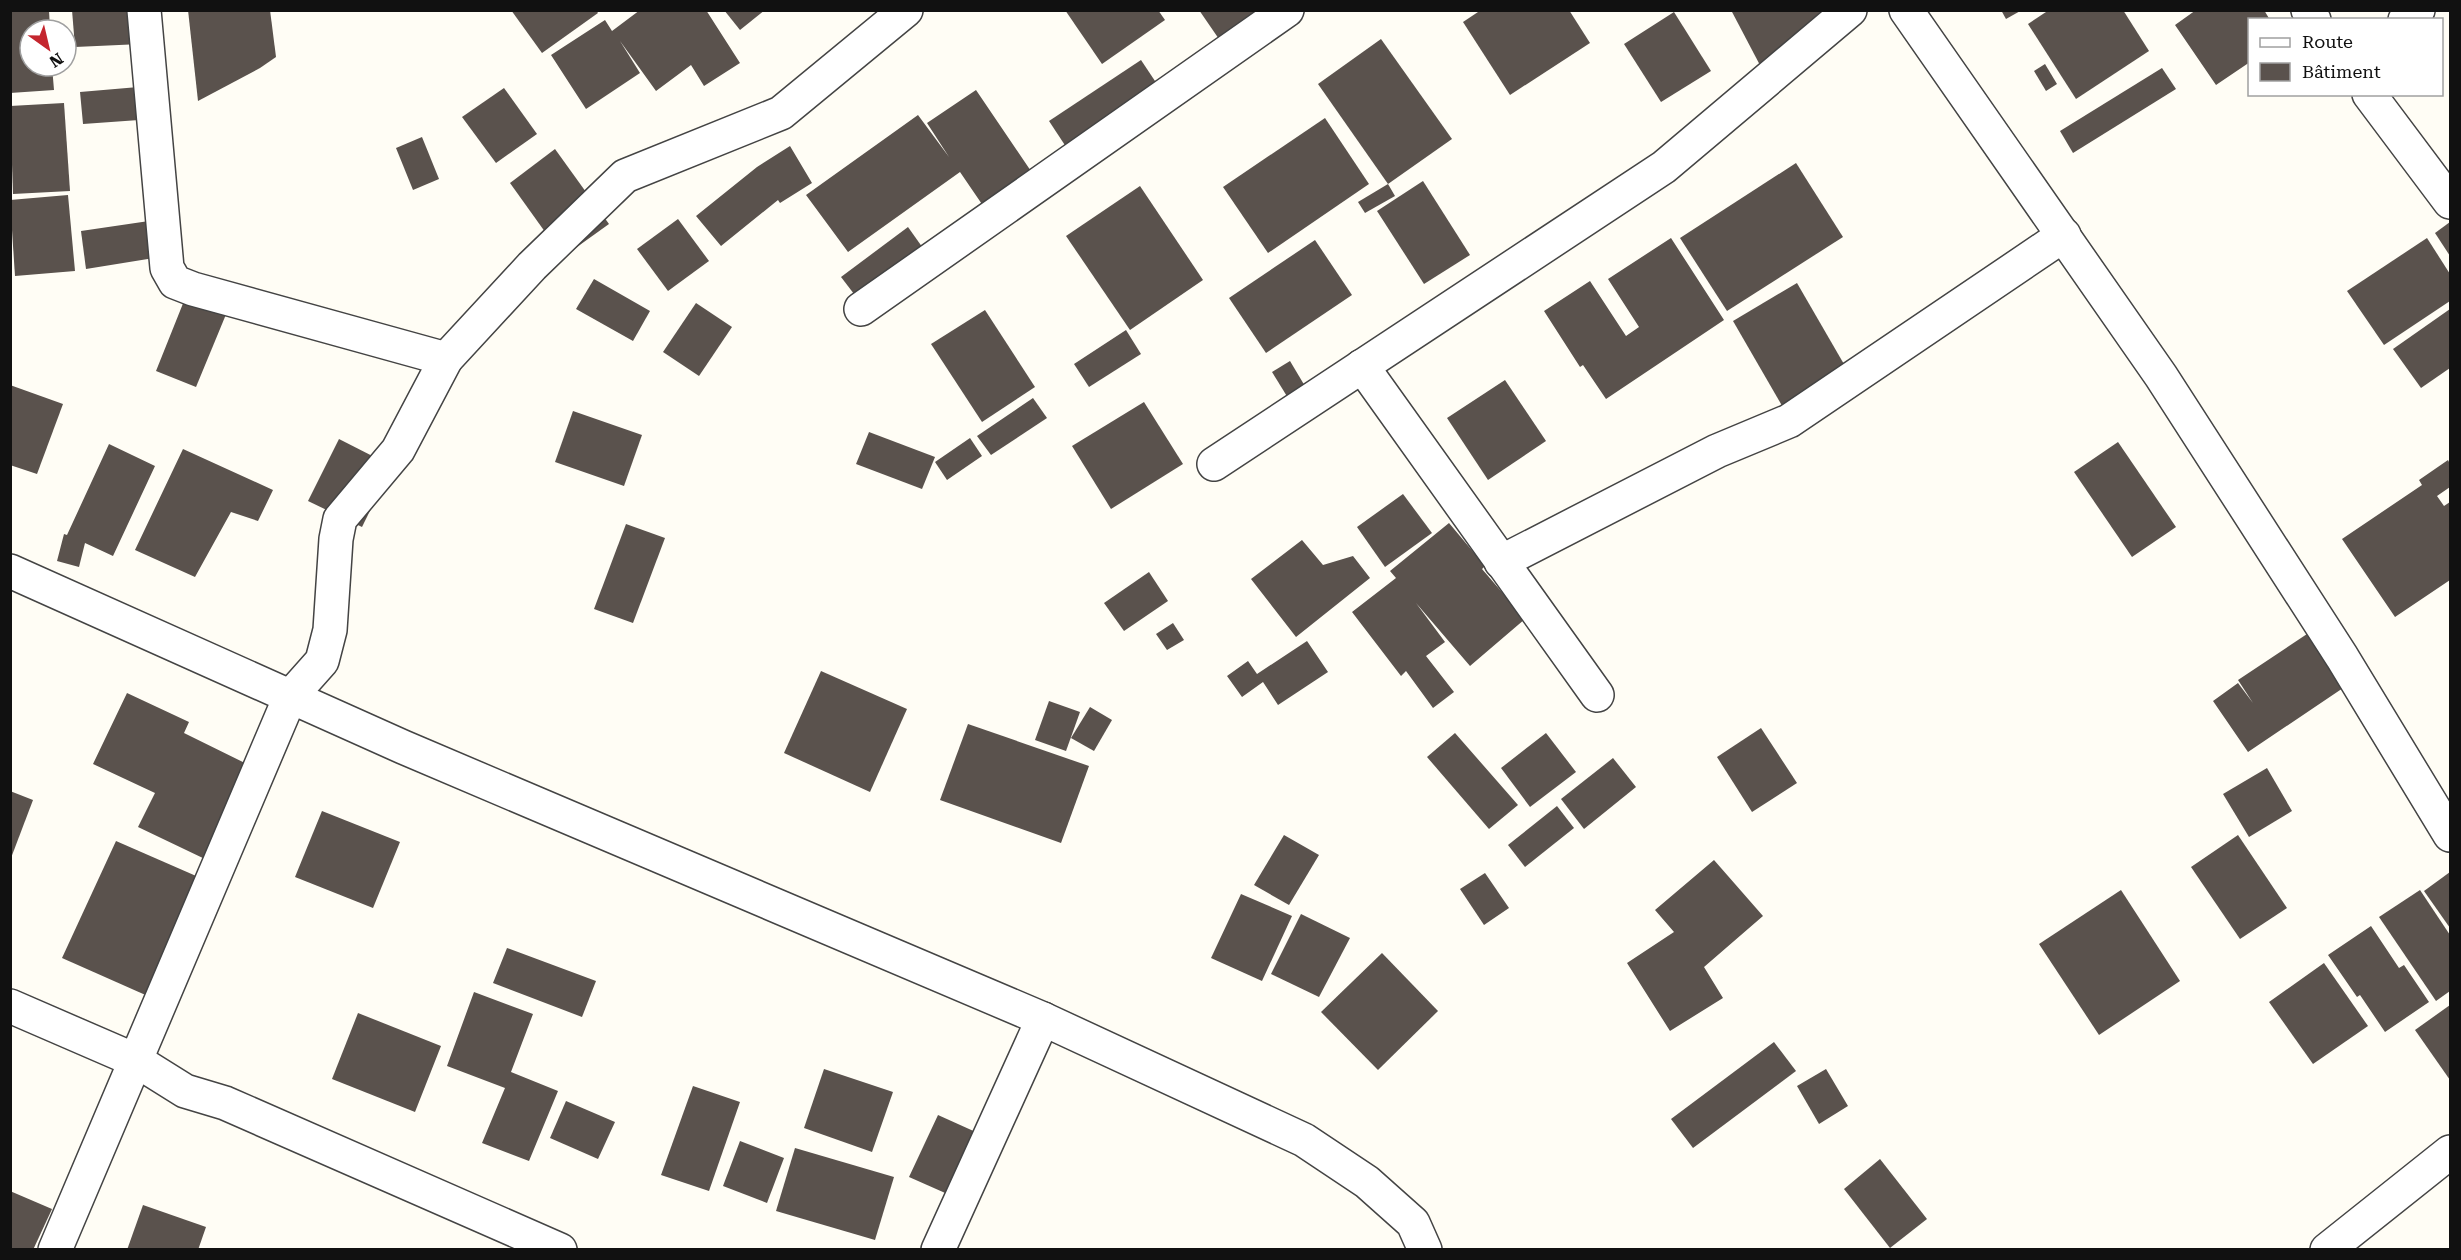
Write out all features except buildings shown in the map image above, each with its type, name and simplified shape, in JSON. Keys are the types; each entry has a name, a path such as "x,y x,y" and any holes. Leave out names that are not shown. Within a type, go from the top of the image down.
{"street":[{"path":"144,10 167,268 175,282 193,289 446,359"},
{"path":"55,1250 290,697 322,661 330,630 336,539 340,519 398,450 446,359 549,249 625,176 782,113 906,10"},
{"path":"861,309 1287,10"},
{"path":"1214,464 1664,167 1850,10"},
{"path":"1906,10 2064,235 2200,436 2342,657 2451,835"},
{"path":"2371,96 2451,202"},
{"path":"1501,562 1717,450 1789,421 2064,235"},
{"path":"1362,366 1597,695"},
{"path":"10,571 290,697 1043,1019 1304,1140 1367,1182 1413,1223 1425,1250"},
{"path":"10,1006 137,1061 185,1091 225,1103 560,1250"},
{"path":"938,1250 1043,1019"},
{"path":"2326,1250 2451,1152"}]}
